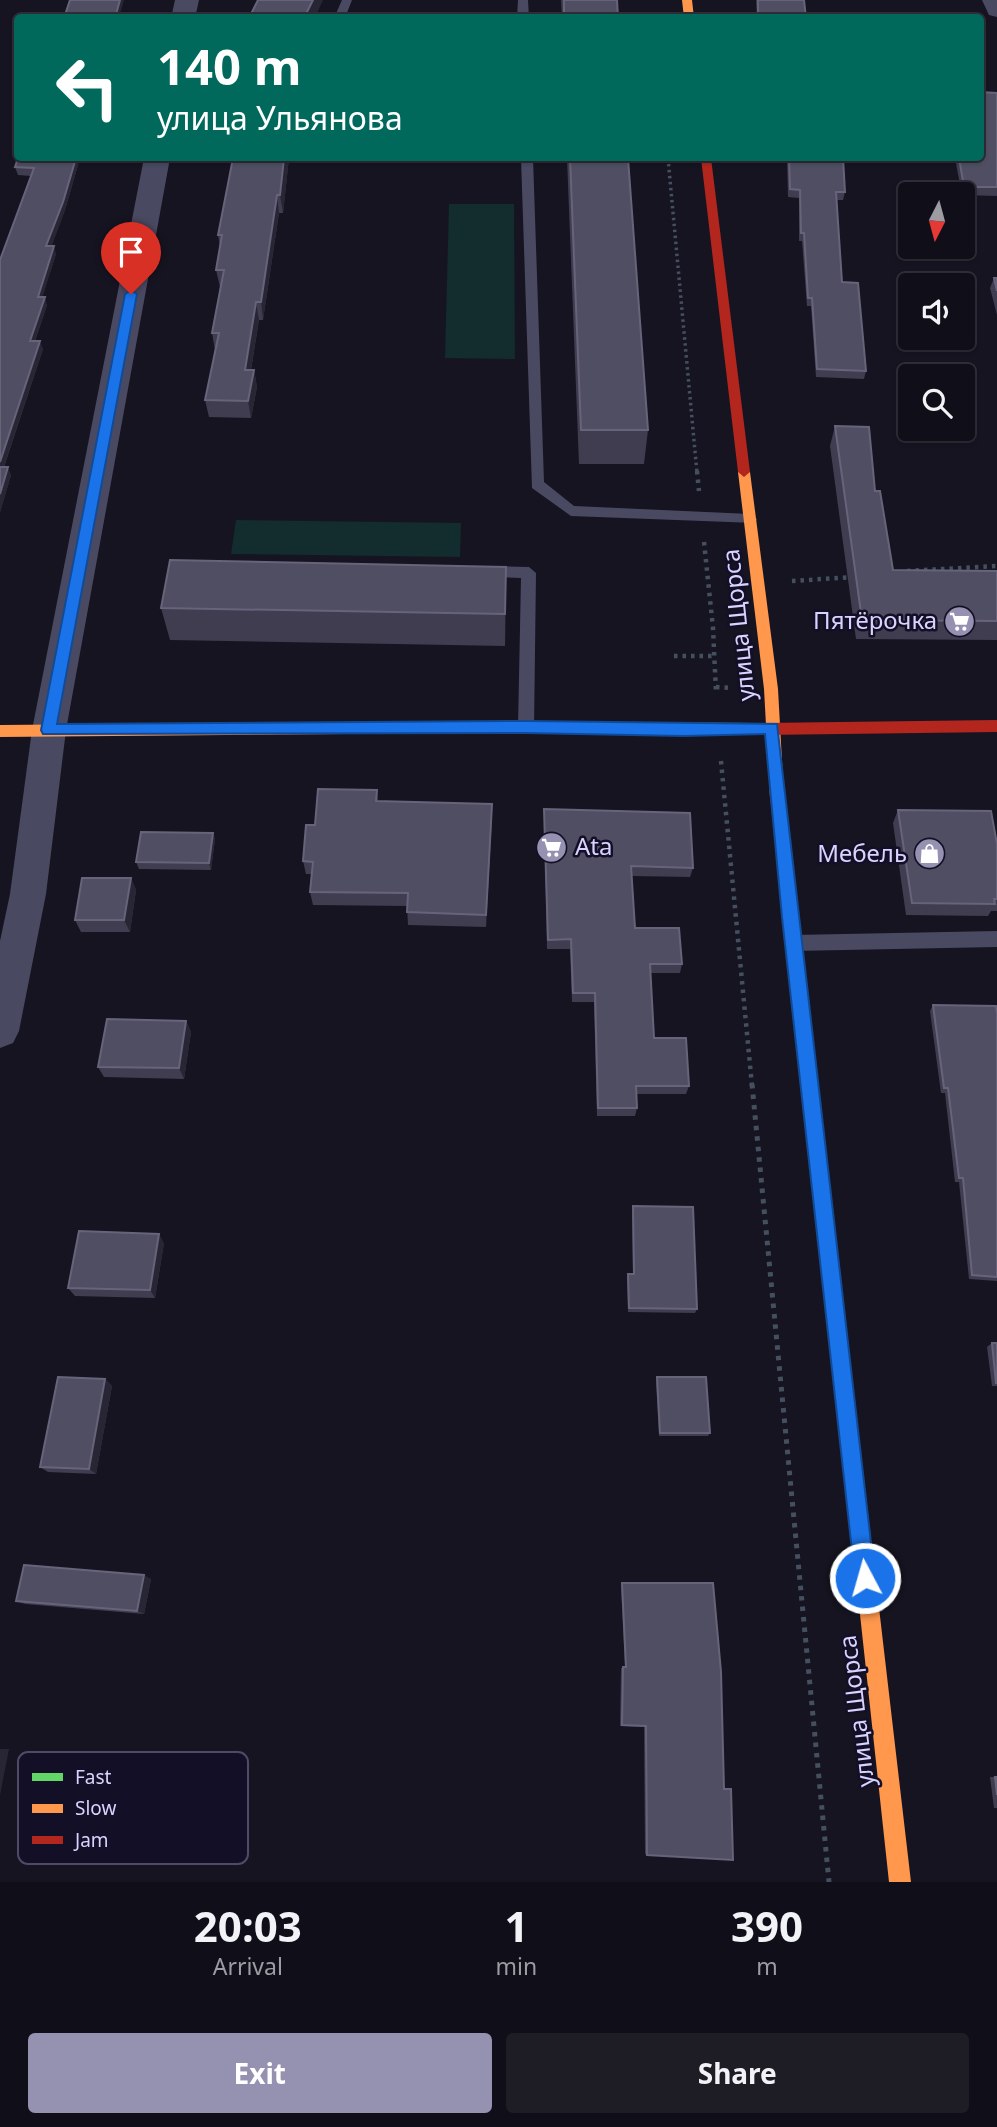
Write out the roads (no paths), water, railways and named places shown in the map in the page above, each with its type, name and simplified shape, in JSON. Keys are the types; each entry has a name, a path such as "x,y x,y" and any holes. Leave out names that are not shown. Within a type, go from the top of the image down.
{"main road":[{"name":"улица Щорса","path":"706,161 771,689 772,728 793,943 900,1882"},
{"path":"0,731 526,727 718,730 997,726"}],"street":[{"path":"994,0 997,10"},
{"path":"0,1031 28,894 49,730 156,161"}],"lane":[{"path":"527,161 537,484 571,511 750,519"},
{"path":"471,572 529,573 526,727"},
{"path":"793,943 997,939"}],"place":[{"name":"Пятёрочка","path":"960,621"},
{"name":"Ata","path":"552,847"},
{"name":"Мебель","path":"930,854"}]}
